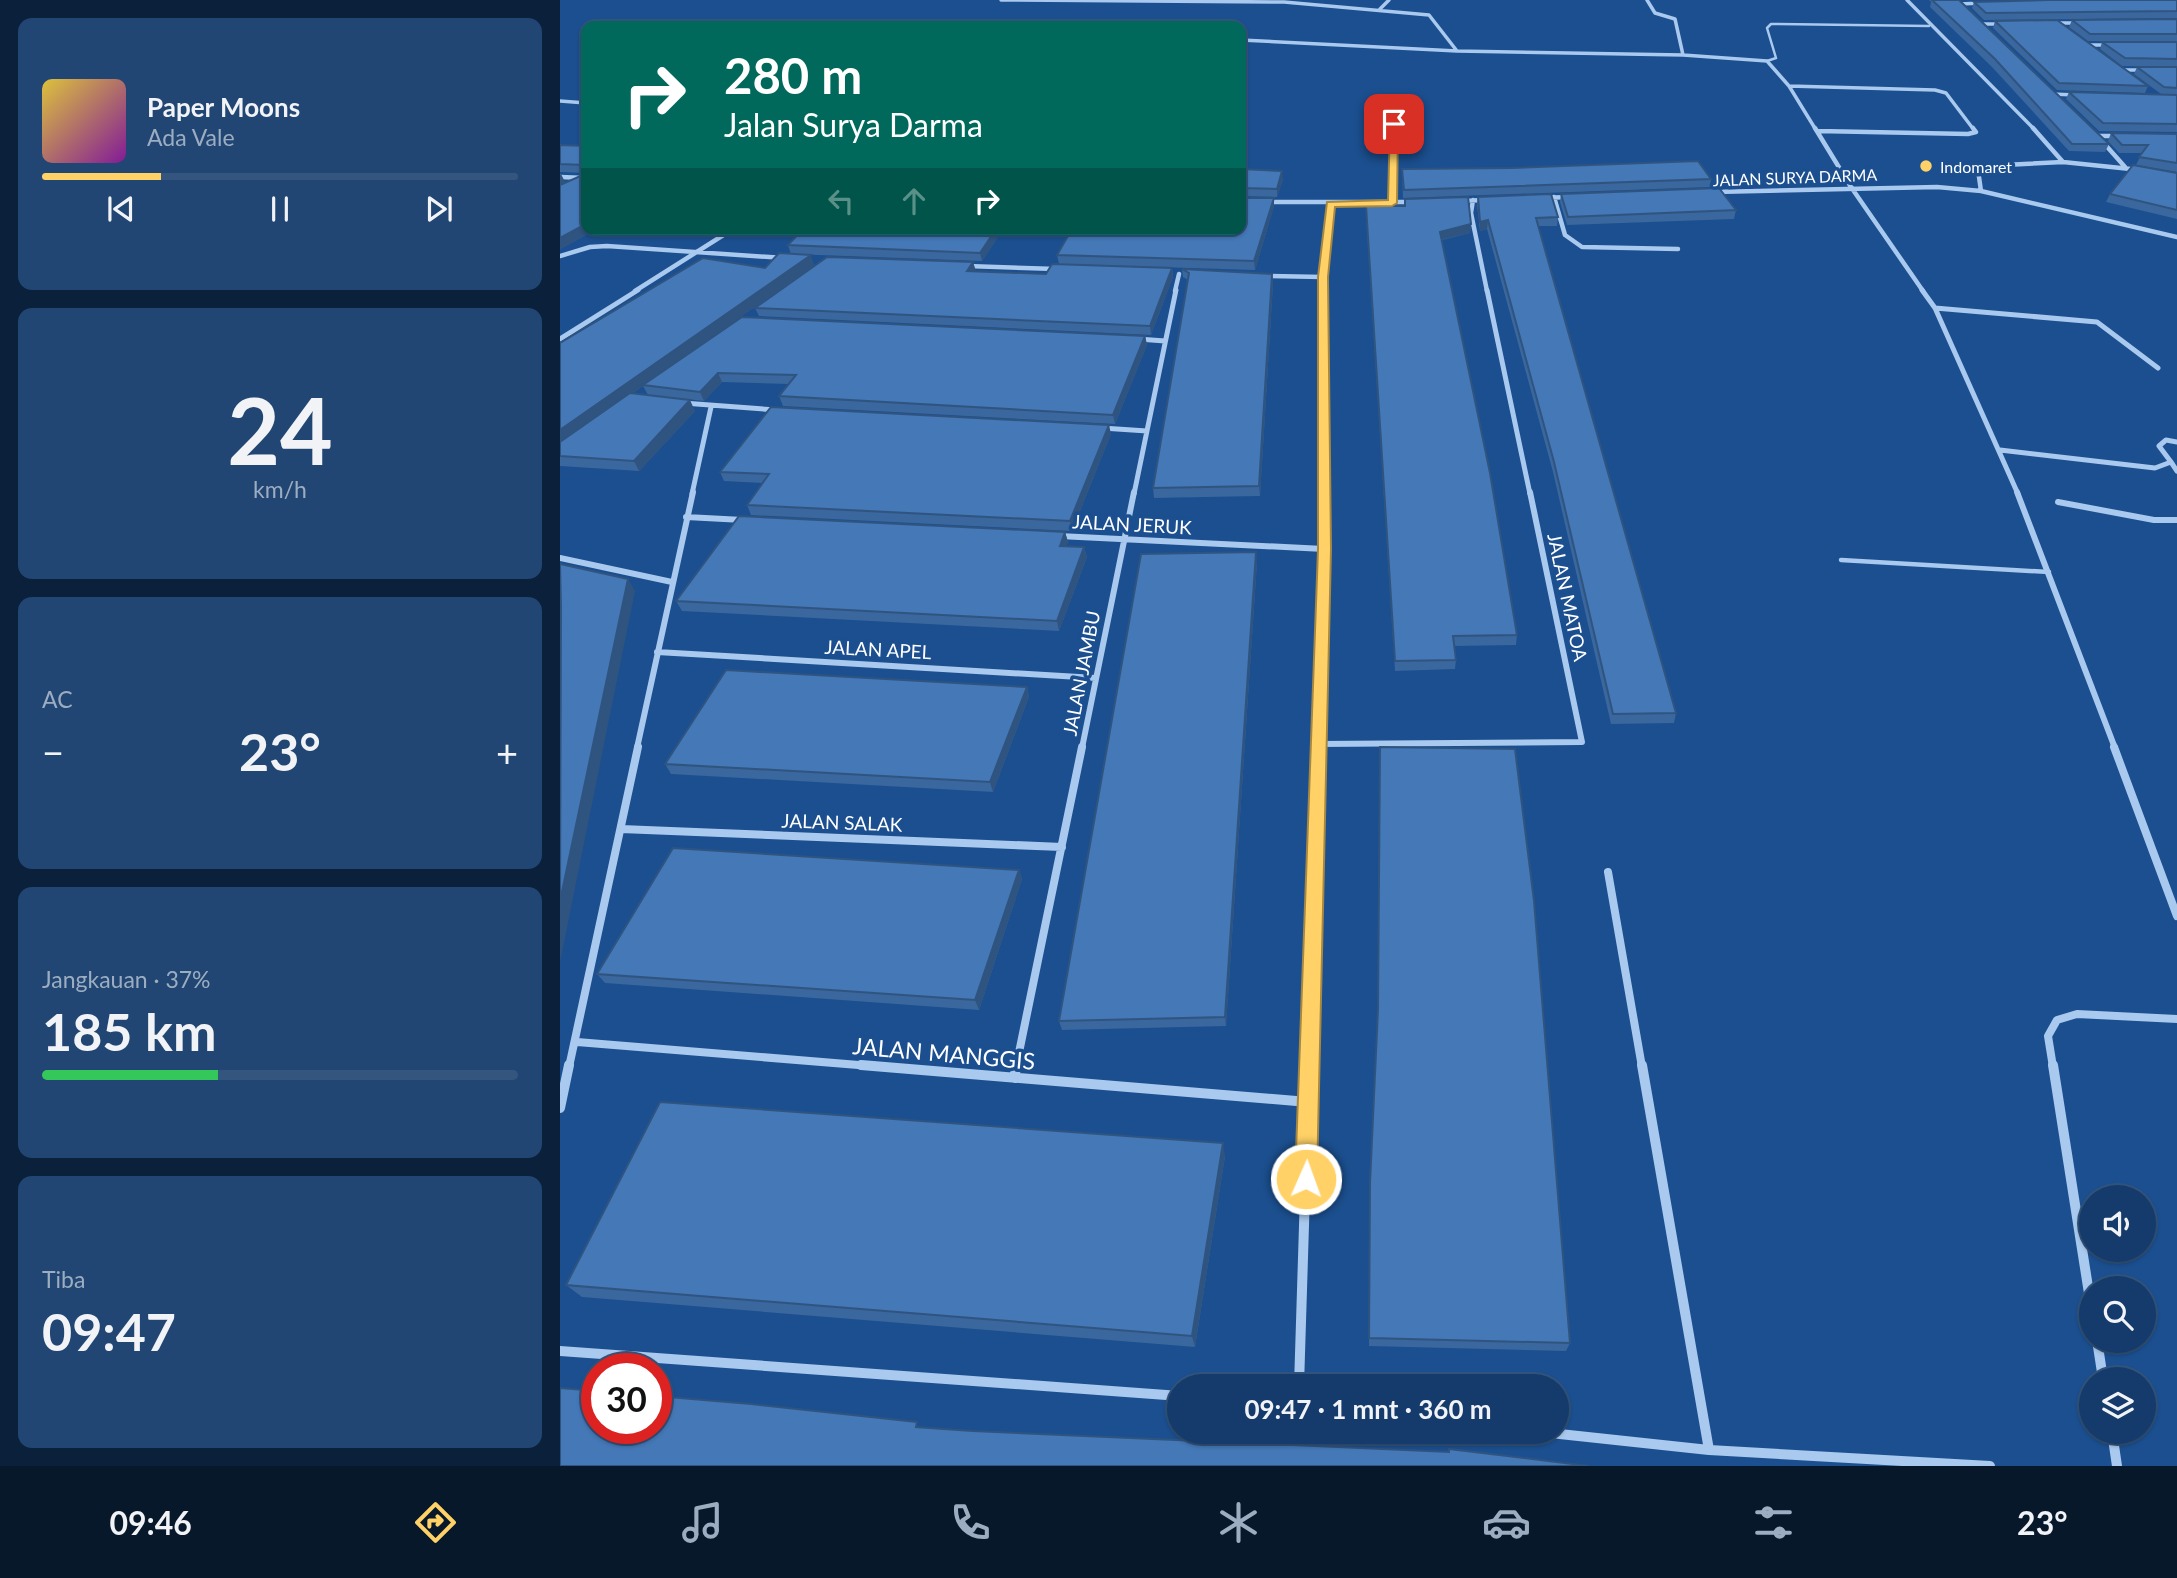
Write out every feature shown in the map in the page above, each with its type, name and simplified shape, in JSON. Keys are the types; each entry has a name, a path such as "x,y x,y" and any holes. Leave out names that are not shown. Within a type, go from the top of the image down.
{"street":[{"path":"1001,0 1284,2 1380,9 1429,15 1457,51"},
{"path":"1380,9 1389,0"},
{"path":"1647,0 1655,13 1675,19 1683,55"},
{"path":"1907,0 1929,26 2039,131 2063,162"},
{"path":"1958,2 1988,3"},
{"path":"1958,2 1967,10"},
{"path":"1973,17 1989,33"},
{"path":"1980,24 2005,23"},
{"path":"2043,23 2082,23"},
{"path":"2056,23 2065,30"},
{"path":"2074,37 2093,51"},
{"path":"1246,40 1457,51 1683,55 1767,61 1789,86 1851,187 1935,308 2000,450 2049,572 2177,916"},
{"path":"2083,45 2110,45"},
{"path":"2112,64 2131,77"},
{"path":"2122,70 2150,70"},
{"path":"2043,85 2062,102"},
{"path":"1789,86 1935,90 1946,93 1976,132 1818,131"},
{"path":"2052,94 2079,95"},
{"path":"560,101 581,103"},
{"path":"1392,203 1394,124"},
{"path":"2089,127 2124,167"},
{"path":"2098,135 2124,136"},
{"path":"1980,191 1978,170 1985,166 2063,162 2151,172"},
{"path":"560,177 581,178"},
{"path":"571,184 581,180"},
{"name":"JALAN SURYA DARMA","path":"1702,192 1925,186 1980,191 2177,237"},
{"path":"1540,198 1581,196"},
{"path":"1554,197 1565,235 1573,244 1594,249 1678,249"},
{"name":"JALAN MATOA","path":"1318,744 1582,741 1471,213 1473,200"},
{"path":"1446,201 1486,200"},
{"path":"1254,202 1419,202"},
{"path":"1299,1374 1324,549 1323,277 1331,204"},
{"path":"560,339 724,235"},
{"path":"560,256 590,247 607,246 789,258"},
{"path":"964,266 1058,270"},
{"path":"1165,274 1192,274"},
{"name":"JALAN JAMBU","path":"1014,1078 1179,274"},
{"path":"1258,276 1323,277"},
{"path":"1935,308 2096,322 2110,329 2158,368"},
{"path":"1124,339 1166,341"},
{"path":"671,402 779,410"},
{"path":"560,1108 577,1042 657,652 711,407"},
{"path":"1093,428 1147,431"},
{"path":"2177,442 2166,440 2159,446 2177,471"},
{"path":"2000,450 2155,468 2171,462"},
{"path":"2058,502 2154,520 2177,520"},
{"path":"686,517 754,521"},
{"name":"JALAN JERUK","path":"1056,536 1324,549"},
{"path":"560,558 672,582"},
{"name":"JALAN APEL","path":"657,652 1096,678"},
{"name":"JALAN SALAK","path":"621,829 1062,847"},
{"path":"1608,872 1709,1450"},
{"path":"2086,1276 2048,1036 2057,1020 2077,1014 2177,1019"},
{"name":"JALAN MANGGIS","path":"577,1042 1308,1102"},
{"path":"560,1351 1167,1395"},
{"path":"1569,1435 1709,1450 1990,1466"},
{"path":"2114,1444 2117,1466"}],"lane":[{"path":"1767,61 1776,58 1767,28 1771,24 1929,26"},
{"path":"1841,561 2049,572"}],"building":[{"path":"1932,0 1959,0 2109,144 2072,144 1995,59"},
{"path":"2177,0 2177,11 1986,13 1974,2"},
{"path":"2177,19 2177,34 2090,34 2072,20"},
{"path":"2057,20 2148,86 2059,83 1995,21"},
{"path":"2102,42 2177,42 2177,59 2125,58"},
{"path":"2137,67 2177,67 2177,88 2164,87"},
{"path":"2069,92 2177,95 2177,124 2103,123"},
{"path":"2111,133 2177,134 2177,163 2139,157 2148,145 2122,145"},
{"path":"560,145 581,146 581,165 560,164"},
{"path":"1698,161 1711,179 1404,190 1402,169 1512,168"},
{"path":"2133,165 2177,173 2177,210 2110,194"},
{"path":"1246,169 1282,171 1277,189 1246,188"},
{"path":"581,176 581,227 560,238 560,185"},
{"path":"1719,188 1736,210 1568,217 1561,194"},
{"path":"1551,194 1558,217 1536,218 1676,713 1613,714 1554,462 1488,220 1480,222 1478,197"},
{"path":"1468,197 1471,224 1440,232 1490,473 1517,635 1453,636 1456,660 1395,661 1366,206 1405,206 1405,199"},
{"path":"1246,198 1274,198 1254,261 1057,255 1069,235 1246,235"},
{"path":"797,235 992,235 980,253 788,245"},
{"path":"779,253 811,255 560,430 560,343 703,258 765,268"},
{"path":"827,257 973,262 967,271 1046,274 1052,264 1172,268 1150,326 755,308"},
{"path":"1182,269 1272,274 1259,486 1153,488 1189,273"},
{"path":"742,317 1145,336 1113,415 779,396 796,375 718,373 700,392 643,385"},
{"path":"630,393 690,400 634,461 560,456 560,442"},
{"path":"771,407 1109,425 1070,521 747,505 769,474 720,472"},
{"path":"739,516 1065,532 1060,546 1084,547 1057,621 676,601"},
{"path":"1256,552 1225,1017 1059,1021 1141,554"},
{"path":"560,564 628,579 560,901 561,607"},
{"path":"726,670 1027,687 990,782 665,764"},
{"path":"1380,747 1515,749 1534,901 1570,1343 1369,1338 1370,1183 1378,1009"},
{"path":"673,848 1019,870 975,1000 597,974"},
{"path":"660,1102 1223,1143 1192,1336 566,1285"},
{"path":"560,1388 581,1390 581,1444 672,1444 672,1397 917,1422 916,1427 1167,1440 1167,1444 1268,1444 1449,1452 1449,1449 1589,1466 560,1466"}],"place":[{"name":"Indomaret","path":"1926,166"}],"route":[{"path":"1306,1179 1324,549 1323,277 1331,204 1392,203 1394,124"}]}
